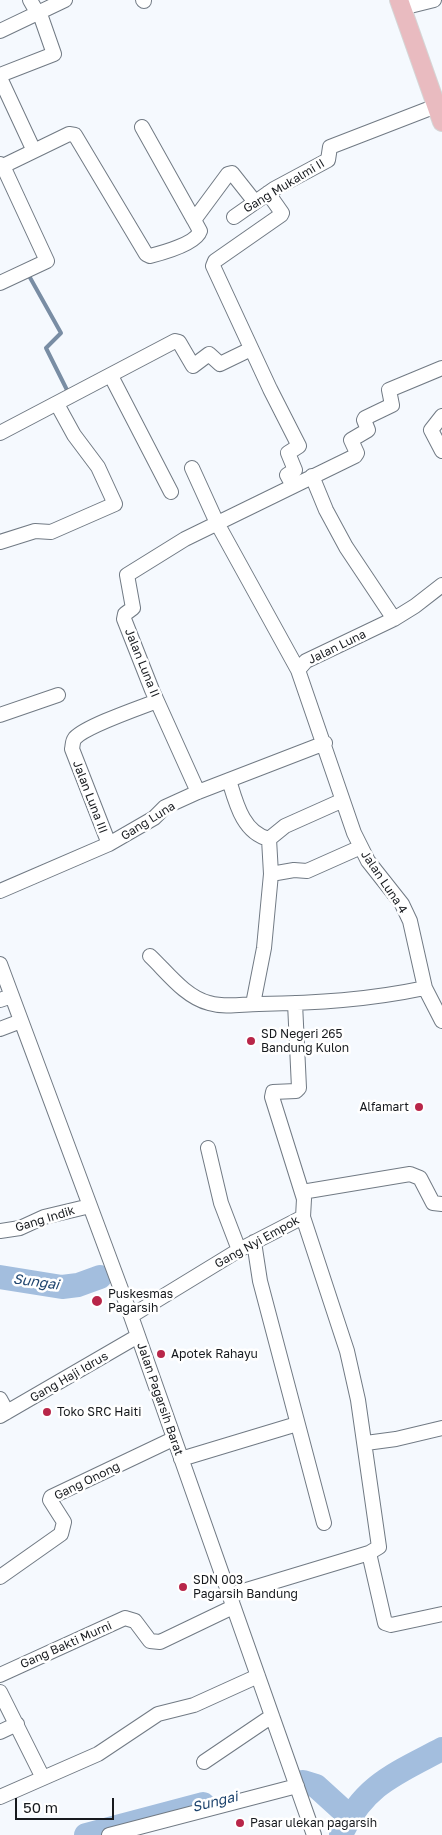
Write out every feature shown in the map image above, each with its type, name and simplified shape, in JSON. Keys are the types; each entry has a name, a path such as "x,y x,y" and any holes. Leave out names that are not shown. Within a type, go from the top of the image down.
{"main road":[{"path":"400,4 439,114"}],"street":[{"path":"30,0 39,14 54,54 0,76 34,151"},
{"path":"0,31 65,0"},
{"path":"400,4 434,0"},
{"name":"Gang Mukalmi II","path":"234,217 268,193 328,160 330,147 439,114"},
{"path":"0,283 47,262 2,165 69,134 75,135 143,250 150,256 183,244 199,235 200,231 142,128"},
{"path":"194,220 228,174 232,173 254,202"},
{"path":"268,193 282,213 281,215 214,264 251,349 300,446 288,453 296,470 287,475 293,486"},
{"path":"0,433 177,340 193,366 209,354 220,364 251,349"},
{"path":"218,522 356,455 351,440 368,430 365,418 392,405 389,390 442,368"},
{"path":"111,376 171,492"},
{"path":"0,542 35,531 51,532 115,504 98,467 74,435 57,404"},
{"path":"442,416 431,430 442,451"},
{"path":"192,468 218,522 298,670"},
{"path":"312,476 326,510 346,547 394,620"},
{"name":"Jalan Luna II","path":"198,792 157,701 124,619 125,614 133,608 127,575 185,539 218,522"},
{"name":"Jalan Luna","path":"325,743 298,670 306,661 394,620 442,584"},
{"path":"0,715 58,695"},
{"name":"Jalan Luna III","path":"109,844 72,749 73,740 78,735 157,701"},
{"name":"Gang Luna","path":"0,890 109,844 154,818 165,807 198,792 325,743"},
{"name":"Jalan Luna 4","path":"325,743 342,801 361,847 368,861 402,904 410,922 426,988 442,1021"},
{"path":"229,780 244,820 258,837 269,839 285,826 342,801"},
{"path":"254,1004 264,948 271,874 269,839"},
{"path":"271,874 307,871 361,847"},
{"path":"150,956 172,978 200,999 209,1003 235,1006 351,1001 426,988"},
{"name":"Jalan Pagarsih Barat","path":"0,964 6,998 21,1021 131,1316 314,1835"},
{"name":"Gang Nyi Empok","path":"131,1316 239,1250 303,1217 305,1206 302,1192 272,1096 274,1092 296,1091 299,1088 295,1004"},
{"path":"0,1029 21,1021"},
{"path":"208,1148 221,1203 239,1250"},
{"path":"302,1192 410,1174 420,1178 432,1203 442,1204"},
{"name":"Gang Indik","path":"0,1231 20,1228 44,1217 90,1206"},
{"path":"303,1217 347,1351 366,1443 379,1545 376,1550 369,1553 386,1622 391,1625 442,1614"},
{"path":"254,1242 260,1281 324,1523"},
{"name":"Gang Haji Idrus","path":"4,1414 138,1336"},
{"path":"0,1399 4,1414"},
{"path":"181,1460 297,1424"},
{"path":"366,1443 396,1439 442,1428"},
{"name":"Gang Onong","path":"0,1577 61,1534 64,1522 50,1500 51,1497 174,1439"},
{"name":"Gang Bakti Murni","path":"1,1673 125,1618 135,1621 150,1641 160,1642 231,1601 369,1553"},
{"path":"0,1797 98,1754 158,1714 194,1705 258,1676"},
{"path":"0,1692 43,1778"},
{"path":"204,1762 272,1716"},
{"path":"0,1732 17,1724"},
{"path":"109,1835 297,1786"}],"waterway":[{"path":"28,274 61,333 46,348 69,394"},
{"name":"Sungai","path":"0,1277 62,1287 78,1285 100,1277"},
{"path":"341,1835 350,1818 371,1792 396,1774 442,1749"},
{"name":"Sungai","path":"303,1782 316,1786 349,1816"},
{"name":"Sungai","path":"86,1835 203,1804"}],"place":[{"name":"SD Negeri 265 Bandung Kulon","path":"251,1041"},
{"name":"Alfamart","path":"419,1107"},
{"name":"Puskesmas Pagarsih","path":"97,1301"},
{"name":"Apotek Rahayu","path":"161,1354"},
{"name":"Toko SRC Haiti","path":"47,1412"},
{"name":"SDN 003 Pagarsih Bandung","path":"183,1587"},
{"name":"Pasar ulekan pagarsih","path":"240,1823"}]}
